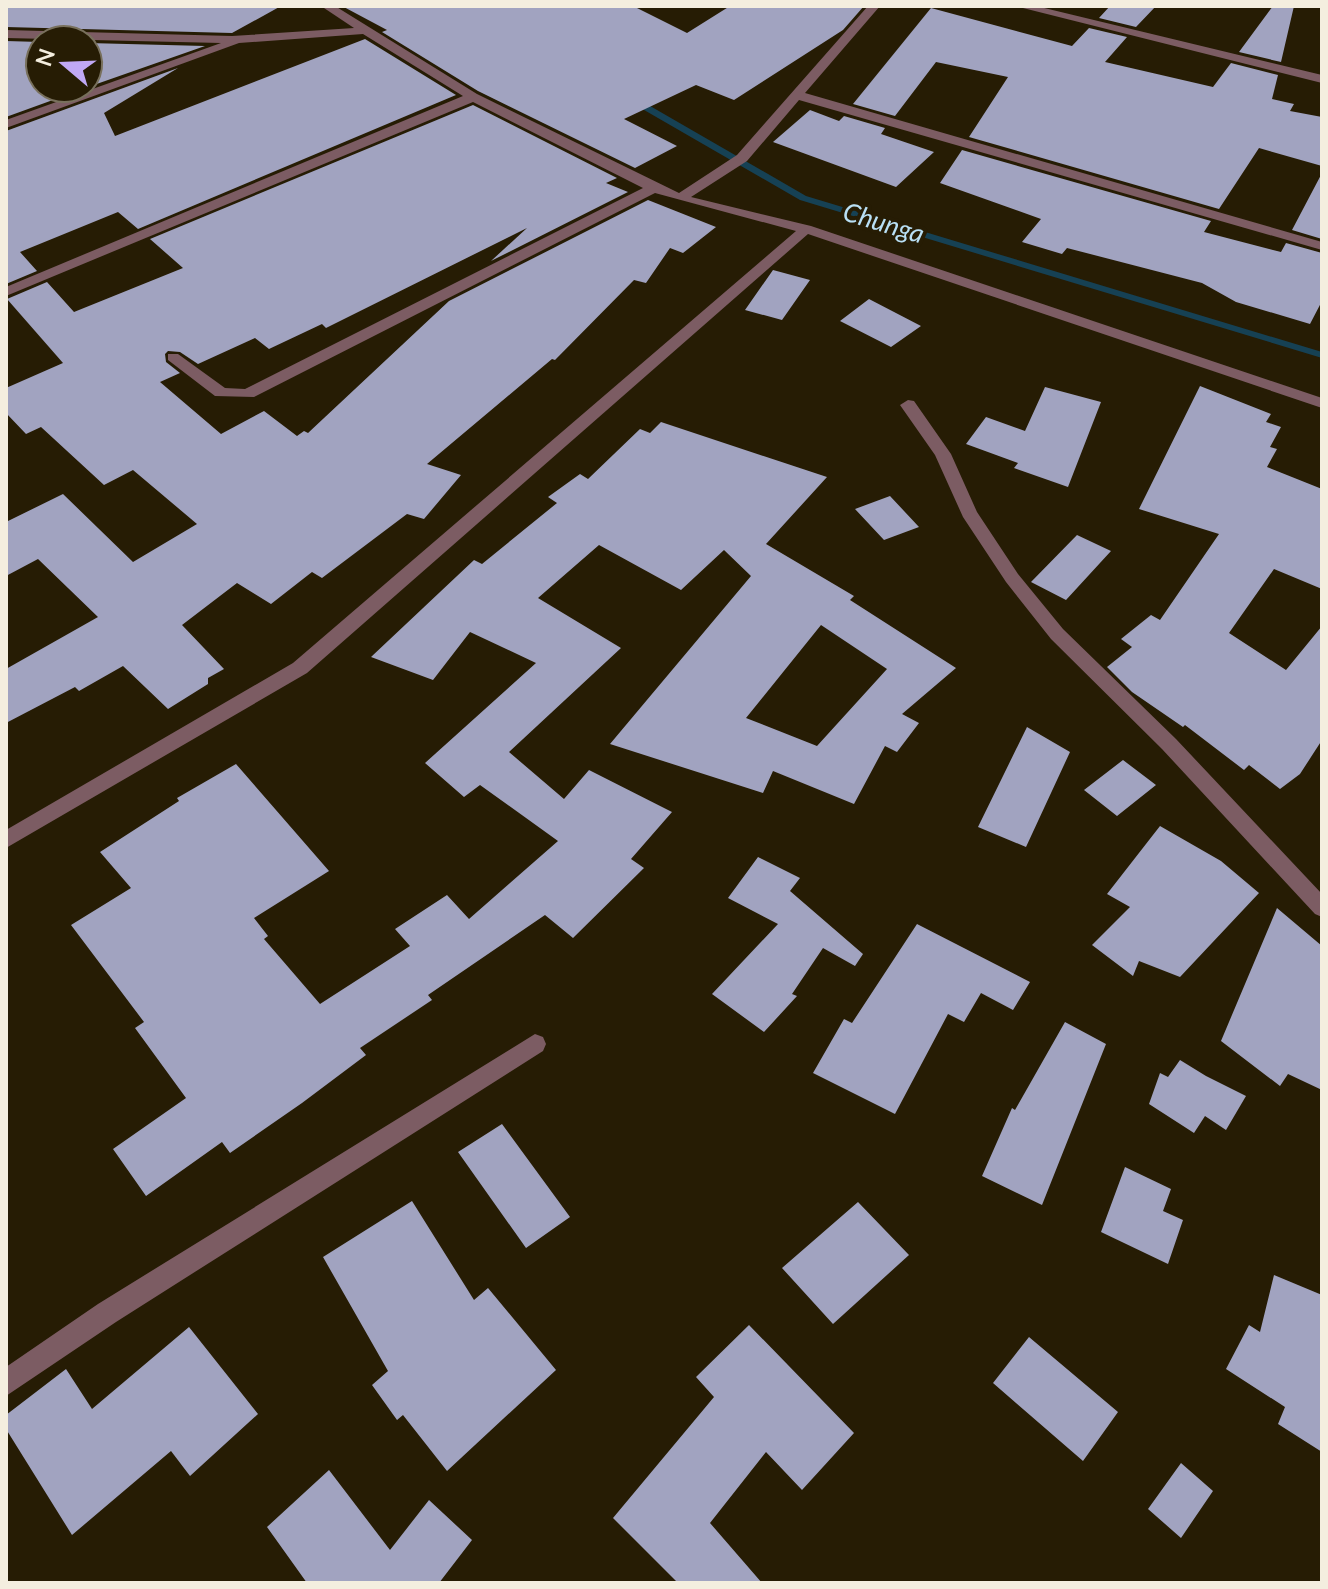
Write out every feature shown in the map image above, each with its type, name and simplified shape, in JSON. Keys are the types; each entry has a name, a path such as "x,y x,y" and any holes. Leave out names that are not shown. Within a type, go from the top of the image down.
{"street":[{"path":"327,6 473,97 654,188 680,198 806,229 1322,403"},
{"path":"680,198 742,158 874,6"},
{"path":"1021,6 1322,79"},
{"path":"6,34 241,40 316,38 366,30"},
{"path":"6,124 241,40"},
{"path":"797,95 1322,246"},
{"path":"6,292 473,97"},
{"path":"173,357 221,393 248,394 654,188"},
{"path":"6,840 300,668 806,229"},
{"path":"908,405 943,454 969,513 1012,578 1057,634 1169,744 1322,908"},
{"path":"6,1383 107,1313 535,1044"}],"building":[{"path":"6,6 281,6 232,33 104,30 104,24 24,24 24,27 6,27"},
{"path":"342,6 633,6 687,33 730,6 864,6 843,30 734,100 696,85 624,119 677,146 635,168 478,91 382,32 387,30"},
{"path":"1110,6 1156,6 1136,27 1099,18"},
{"path":"1273,6 1294,6 1281,62 1239,52"},
{"path":"931,8 1072,46 1089,28 1127,37 1105,62 1213,87 1231,63 1278,75 1272,99 1294,104 1290,111 1322,117 1322,166 1259,148 1219,209 969,137 1008,77 936,62 895,116 853,104"},
{"path":"365,39 456,95 138,229 118,212 20,252 37,271 6,284 6,131 80,104 104,104 104,95 178,68 104,113 115,136"},
{"path":"6,41 24,42 24,104 42,104 6,117"},
{"path":"104,43 205,46 104,81"},
{"path":"473,105 617,178 606,183 628,192 491,261 527,228 326,328 322,324 269,349 255,338 198,364 180,352 168,351 165,354 166,362 180,373 160,382 221,434 264,411 297,436 304,431 308,433 449,301 648,200 716,227 683,253 670,248 646,283 634,280 555,360 552,359 427,464 461,475 424,519 407,514 322,578 312,572 271,604 237,583 182,625 224,669 208,678 208,684 168,709 123,666 79,691 75,687 6,723 6,669 98,617 38,559 6,576 6,522 63,494 133,562 197,524 133,470 104,485 41,427 26,434 6,413 6,388 63,363 7,299 47,282 74,312 183,268 150,239"},
{"path":"810,110 839,121 844,116 885,128 881,134 934,152 896,187 773,142"},
{"path":"962,150 1211,221 1204,232 1281,252 1286,243 1322,253 1322,301 1310,324 1236,302 1202,283 1067,248 1062,254 1022,242 1041,219 940,183"},
{"path":"1322,173 1322,239 1292,230"},
{"path":"773,270 810,280 782,320 745,310"},
{"path":"869,299 921,326 891,347 840,321"},
{"path":"1200,386 1271,414 1266,422 1281,427 1270,447 1277,449 1267,467 1322,489 1322,589 1274,569 1229,633 1286,670 1322,626 1322,740 1300,774 1280,789 1249,765 1244,770 1185,725 1183,727 1132,692 1107,667 1132,647 1121,639 1151,615 1160,620 1219,534 1139,509"},
{"path":"1045,387 1101,402 1068,487 1014,468 1018,463 966,444 986,417 1025,431"},
{"path":"661,422 827,477 766,544 854,596 850,600 956,668 902,714 919,723 897,752 885,746 854,804 773,771 763,793 610,744 751,576 724,550 681,590 599,545 538,598 621,648 509,752 564,799 589,770 672,812 631,859 644,868 573,938 545,915 428,995 432,1000 360,1048 366,1055 302,1103 230,1153 222,1142 146,1196 113,1149 186,1098 135,1028 144,1022 71,925 131,888 100,852 179,801 177,798 236,764 329,871 254,918 268,936 264,939 320,1004 410,946 395,929 447,895 469,919 558,841 480,785 464,797 425,763 536,663 470,632 433,680 371,657 474,560 482,564 557,503 548,497 580,474 588,479 640,429 650,433","holes":["821,625 887,669 817,746 746,718"]},
{"path":"890,496 919,527 884,540 855,509"},
{"path":"1077,535 1111,551 1066,600 1031,582"},
{"path":"1027,727 1070,752 1026,847 978,827"},
{"path":"1123,760 1156,785 1117,816 1084,790"},
{"path":"1160,826 1221,861 1259,893 1180,977 1139,961 1133,976 1092,945 1130,907 1107,894"},
{"path":"758,857 800,878 790,891 863,954 855,966 823,948 792,994 797,996 764,1032 712,994 778,924 728,898"},
{"path":"1277,908 1322,946 1322,1090 1288,1074 1280,1086 1221,1041"},
{"path":"917,924 1030,982 1013,1010 981,993 964,1022 948,1014 895,1114 813,1073 844,1019 852,1023"},
{"path":"1065,1022 1106,1044 1042,1205 982,1176 1012,1108 1015,1110"},
{"path":"1180,1060 1246,1096 1226,1130 1205,1116 1194,1133 1149,1104 1160,1073 1168,1077"},
{"path":"502,1124 570,1217 526,1248 458,1152"},
{"path":"1125,1167 1171,1189 1163,1211 1183,1220 1168,1264 1101,1232"},
{"path":"412,1201 474,1300 488,1288 556,1370 447,1471 403,1415 397,1420 372,1385 388,1371 323,1257"},
{"path":"858,1202 909,1255 833,1324 782,1268"},
{"path":"1274,1275 1322,1295 1322,1452 1278,1424 1285,1407 1226,1369 1249,1325 1260,1332"},
{"path":"749,1325 854,1433 802,1490 766,1452 710,1523 762,1583 678,1583 613,1518 714,1397 696,1377"},
{"path":"189,1327 258,1414 190,1476 171,1451 72,1535 6,1429 6,1415 66,1369 92,1409"},
{"path":"1029,1337 1118,1412 1083,1461 993,1383"},
{"path":"1181,1463 1213,1491 1181,1538 1148,1509"},
{"path":"329,1470 390,1550 429,1500 472,1540 439,1583 307,1583 267,1527"}],"waterway":[{"name":"Chunga","path":"635,101 803,198 1322,355"}]}
